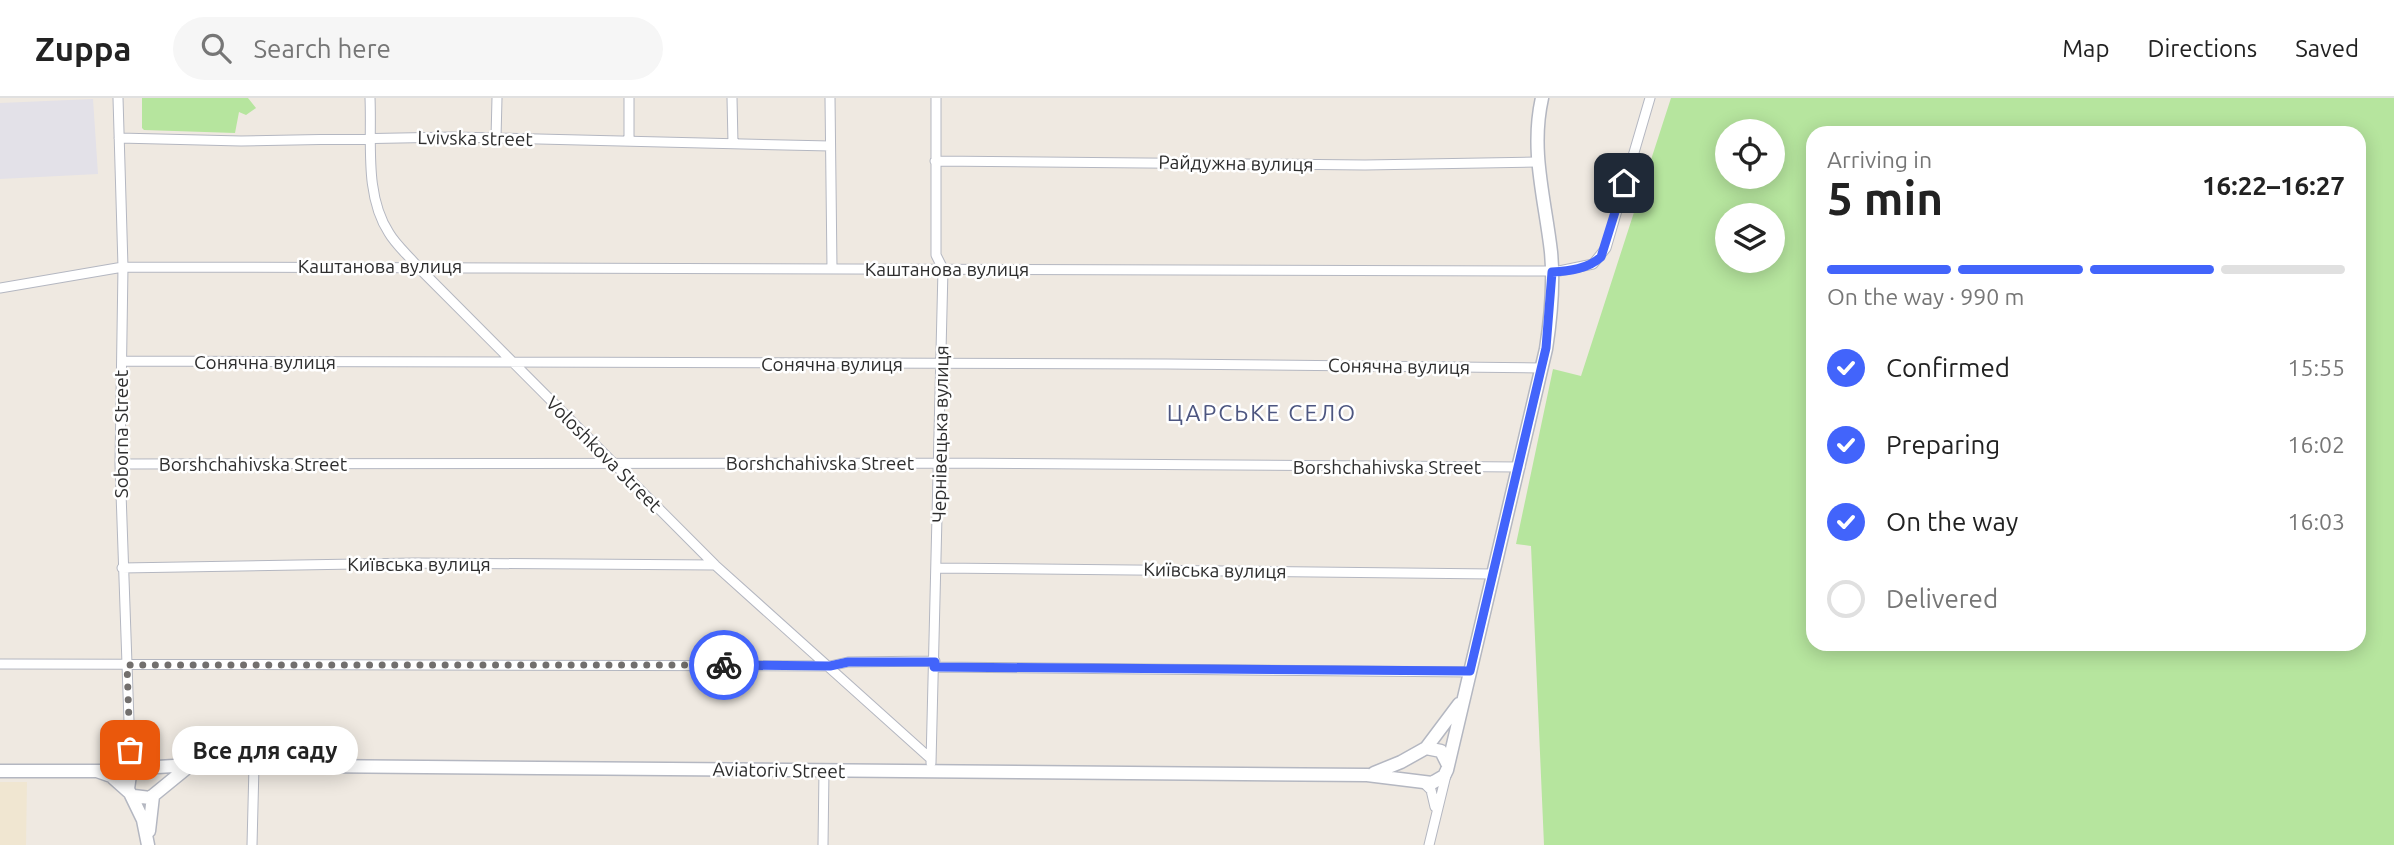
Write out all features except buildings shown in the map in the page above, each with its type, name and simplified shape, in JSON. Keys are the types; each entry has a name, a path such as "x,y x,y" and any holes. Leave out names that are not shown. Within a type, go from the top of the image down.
{"main road":[{"path":"1463,698 1411,765 1421,781 1438,781 1447,767 1542,368 1550,322 1552,272 1536,162 1542,98"},
{"path":"1422,749 1441,751 1447,767"},
{"name":"Aviatoriv Street","path":"1367,775 1401,762 1422,749"},
{"path":"94,769 111,776 132,795 141,799 154,794 191,765"},
{"name":"Aviatoriv Street","path":"0,771 138,770 191,765 824,770 931,766 1367,775 1421,781"},
{"path":"138,770 156,775 159,784 154,794 148,845 143,820 127,784 138,770"}],"street":[{"name":"Soborna Street","path":"118,98 123,267 120,464 122,568 130,750 138,770"},
{"name":"Voloshkova Street","path":"370,98 373,188 381,220 417,266 715,565 830,666 931,766"},
{"path":"496,138 497,98"},
{"path":"629,98 629,141"},
{"path":"732,98 733,143"},
{"path":"830,98 832,268"},
{"name":"Чернівецька вулиця","path":"931,766 943,269 936,255 936,98"},
{"name":"Каштанова вулиця","path":"0,288 123,267 1552,272 1585,267 1601,257 1650,98"},
{"name":"Lvivska street","path":"119,138 242,141 372,137 496,138 830,146"},
{"name":"Райдужна вулиця","path":"935,161 1365,164 1536,162"},
{"name":"Сонячна вулиця","path":"122,360 1542,368"},
{"name":"Borshchahivska Street","path":"120,464 939,463 1520,467"},
{"name":"Київська вулиця","path":"122,568 415,563 715,565"},
{"name":"Київська вулиця","path":"937,568 1493,574"},
{"path":"0,664 830,666 848,662 1470,671"},
{"path":"252,845 254,766"},
{"path":"1429,845 1447,767"},
{"path":"822,845 824,770"},
{"path":"1421,781 1431,790 1436,816"}],"shaded area":[{"path":"93,99 98,174 0,179 0,103"},
{"path":"0,782 27,782 26,845 0,845"}],"green space":[{"path":"142,98 248,98 256,108 246,115 239,112 235,133 144,130"},
{"path":"1671,98 2394,98 2394,845 1544,845 1531,546 1516,544 1553,369 1581,376"}],"way so far":[{"path":"130,750 127,665 724,665"}],"place":[{"name":"Все для саду","path":"130,750"}],"district":[{"name":"ЦАРСЬКЕ СЕЛО","path":"1262,412"}],"route":[{"path":"724,665 830,666 848,662 897,661 935,662 934,667 1470,671 1546,348 1552,272 1577,269 1593,264 1601,257 1606,248 1624,183"}]}
